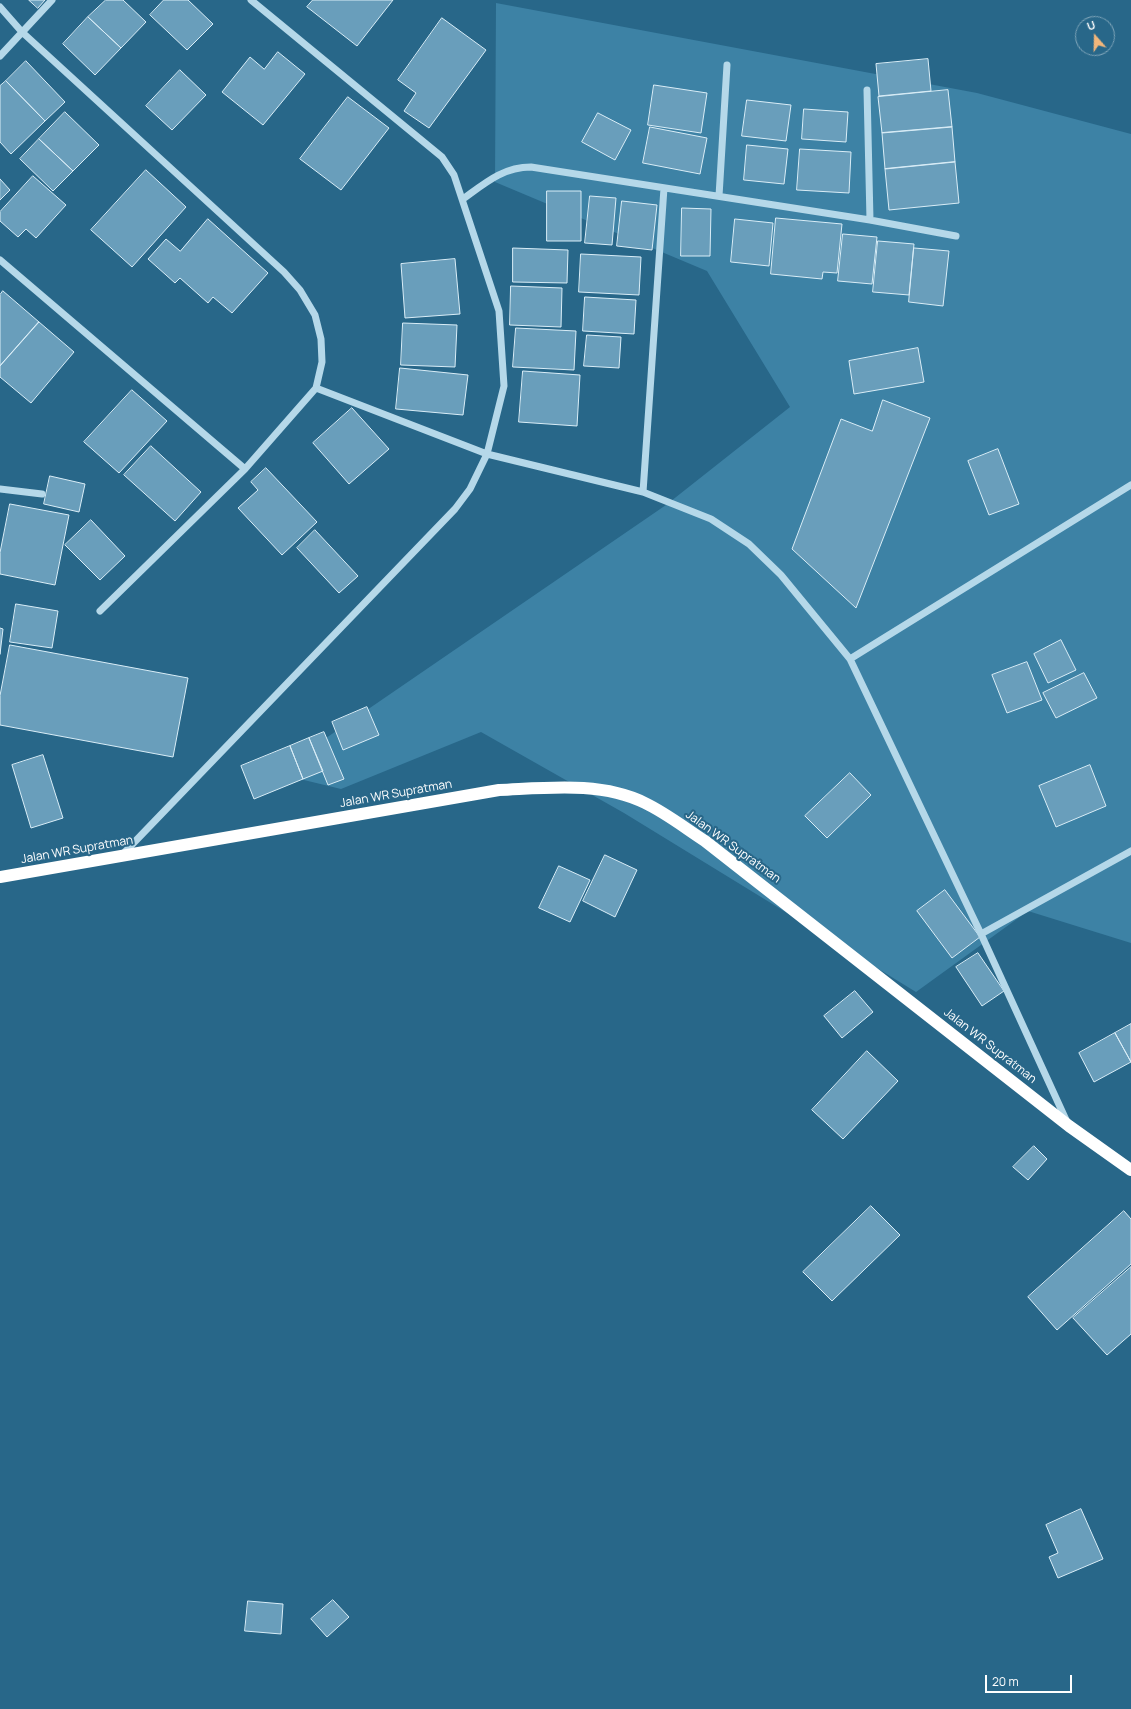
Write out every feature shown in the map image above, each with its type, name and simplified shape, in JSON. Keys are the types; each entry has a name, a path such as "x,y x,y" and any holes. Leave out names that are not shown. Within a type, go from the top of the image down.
{"highway":[{"name":"Jalan WR Supratman","path":"0,877 499,790 576,786 613,793 644,802 705,841 1069,1126 1131,1170"}],"street":[{"path":"0,56 52,0"},
{"path":"120,856 455,509 470,489 487,454 504,386 499,311 454,175 442,157 251,0"},
{"path":"0,7 22,32 284,272 300,290 315,315 321,339 322,362 316,388 245,469 100,611"},
{"path":"719,196 727,65"},
{"path":"867,90 870,220"},
{"path":"463,199 493,177 504,171 518,167 531,167 870,220 956,236"},
{"path":"643,492 664,188"},
{"path":"0,260 245,469"},
{"path":"316,388 487,454 643,492 711,519 749,544 780,575 850,659 981,934 1069,1126"},
{"path":"850,659 1131,485"},
{"path":"0,489 42,494"},
{"path":"981,934 1131,850"}],"shaded area":[{"path":"496,3 977,93 1131,134 1131,943 1028,911 916,992 624,813 481,732 341,789 275,773 666,505 790,407 707,271 495,182"}],"building":[{"path":"29,0 45,0 38,8"},
{"path":"106,0 123,0 146,22 121,48 88,17"},
{"path":"164,0 188,0 213,24 187,50 150,15"},
{"path":"313,0 393,0 357,46 307,7"},
{"path":"88,17 121,48 95,75 63,44"},
{"path":"442,18 486,50 429,128 404,111 416,93 398,80"},
{"path":"278,52 305,74 263,125 222,92 250,57 264,69"},
{"path":"928,59 931,91 879,96 876,64"},
{"path":"26,61 65,102 45,121 6,81"},
{"path":"180,70 206,95 172,130 146,106"},
{"path":"6,81 45,121 11,154 0,142 0,86"},
{"path":"654,85 707,93 701,133 648,125"},
{"path":"948,90 952,127 882,133 878,97"},
{"path":"348,97 389,128 341,190 300,159"},
{"path":"747,100 791,105 786,141 742,136"},
{"path":"804,109 848,112 846,142 802,139"},
{"path":"65,112 99,145 73,171 39,139"},
{"path":"598,113 631,130 615,160 582,142"},
{"path":"650,127 707,138 700,174 643,163"},
{"path":"952,127 955,162 885,169 882,133"},
{"path":"39,139 73,171 53,191 20,159"},
{"path":"747,145 788,149 784,184 744,180"},
{"path":"800,149 851,152 849,193 797,190"},
{"path":"955,162 959,203 889,210 885,169"},
{"path":"146,170 186,207 132,267 91,230"},
{"path":"33,176 66,205 36,238 26,229 18,237 0,221 0,212"},
{"path":"0,179 10,190 0,200"},
{"path":"547,191 581,191 581,241 547,241"},
{"path":"590,196 616,198 612,245 585,243"},
{"path":"622,201 657,205 652,250 617,246"},
{"path":"682,208 711,209 710,256 681,256"},
{"path":"776,218 842,224 837,273 823,272 822,279 771,274"},
{"path":"208,219 268,273 232,313 213,297 208,303 180,278 175,283 148,259 166,239 180,251"},
{"path":"735,219 773,223 769,266 731,262"},
{"path":"843,234 877,237 872,284 838,281"},
{"path":"878,241 914,244 909,295 873,292"},
{"path":"513,248 568,250 567,283 513,282"},
{"path":"914,248 949,251 943,306 909,302"},
{"path":"581,254 641,257 639,295 579,292"},
{"path":"455,259 460,314 405,318 401,264"},
{"path":"511,286 562,288 561,327 510,325"},
{"path":"3,291 39,322 0,366 0,295"},
{"path":"585,297 636,300 634,334 583,331"},
{"path":"39,322 74,352 31,403 0,377 0,366"},
{"path":"403,323 457,325 455,367 401,365"},
{"path":"516,328 576,331 574,370 513,367"},
{"path":"587,335 621,337 619,368 584,366"},
{"path":"918,348 924,382 854,394 849,361"},
{"path":"400,368 468,375 463,415 396,409"},
{"path":"523,371 580,375 577,426 519,422"},
{"path":"132,390 167,421 119,473 84,442"},
{"path":"883,400 930,418 856,608 792,549 841,419 872,431"},
{"path":"352,408 389,449 349,484 313,443"},
{"path":"151,446 201,492 175,521 124,475"},
{"path":"998,449 1019,504 989,515 968,461"},
{"path":"266,468 317,522 282,555 238,508 258,490 251,482"},
{"path":"50,476 85,484 79,512 44,504"},
{"path":"10,504 69,515 55,585 0,574 0,553"},
{"path":"91,520 125,556 100,580 65,545"},
{"path":"315,530 358,576 339,593 297,548"},
{"path":"16,604 58,611 52,648 10,642"},
{"path":"0,628 3,629 0,654"},
{"path":"1061,640 1076,670 1048,683 1034,654"},
{"path":"10,645 188,678 173,757 0,725 0,696"},
{"path":"1027,662 1042,700 1007,713 992,675"},
{"path":"1084,673 1097,698 1056,718 1043,693"},
{"path":"367,707 379,735 343,750 332,722"},
{"path":"324,732 344,779 328,785 309,738"},
{"path":"309,738 323,771 303,779 290,746"},
{"path":"290,746 303,779 254,799 241,766"},
{"path":"43,755 63,818 31,828 12,765"},
{"path":"1090,765 1106,806 1056,827 1039,786"},
{"path":"850,773 871,795 827,838 805,816"},
{"path":"605,855 637,870 615,917 583,901"},
{"path":"559,866 590,880 570,922 539,908"},
{"path":"945,890 980,937 952,958 917,911"},
{"path":"978,953 1004,991 982,1006 956,967"},
{"path":"855,991 873,1012 842,1038 824,1016"},
{"path":"1131,1024 1131,1062 1115,1033"},
{"path":"1115,1033 1131,1062 1094,1082 1079,1053"},
{"path":"867,1051 898,1081 843,1139 812,1110"},
{"path":"1034,1146 1047,1159 1028,1180 1013,1167"},
{"path":"871,1206 900,1235 832,1301 803,1272"},
{"path":"1124,1211 1131,1219 1131,1264 1057,1330 1028,1297"},
{"path":"1131,1267 1131,1334 1107,1355 1073,1318"},
{"path":"1081,1509 1103,1559 1058,1578 1049,1557 1058,1553 1046,1525"},
{"path":"333,1600 349,1617 327,1637 311,1619"},
{"path":"248,1601 283,1604 281,1634 245,1631"}]}
